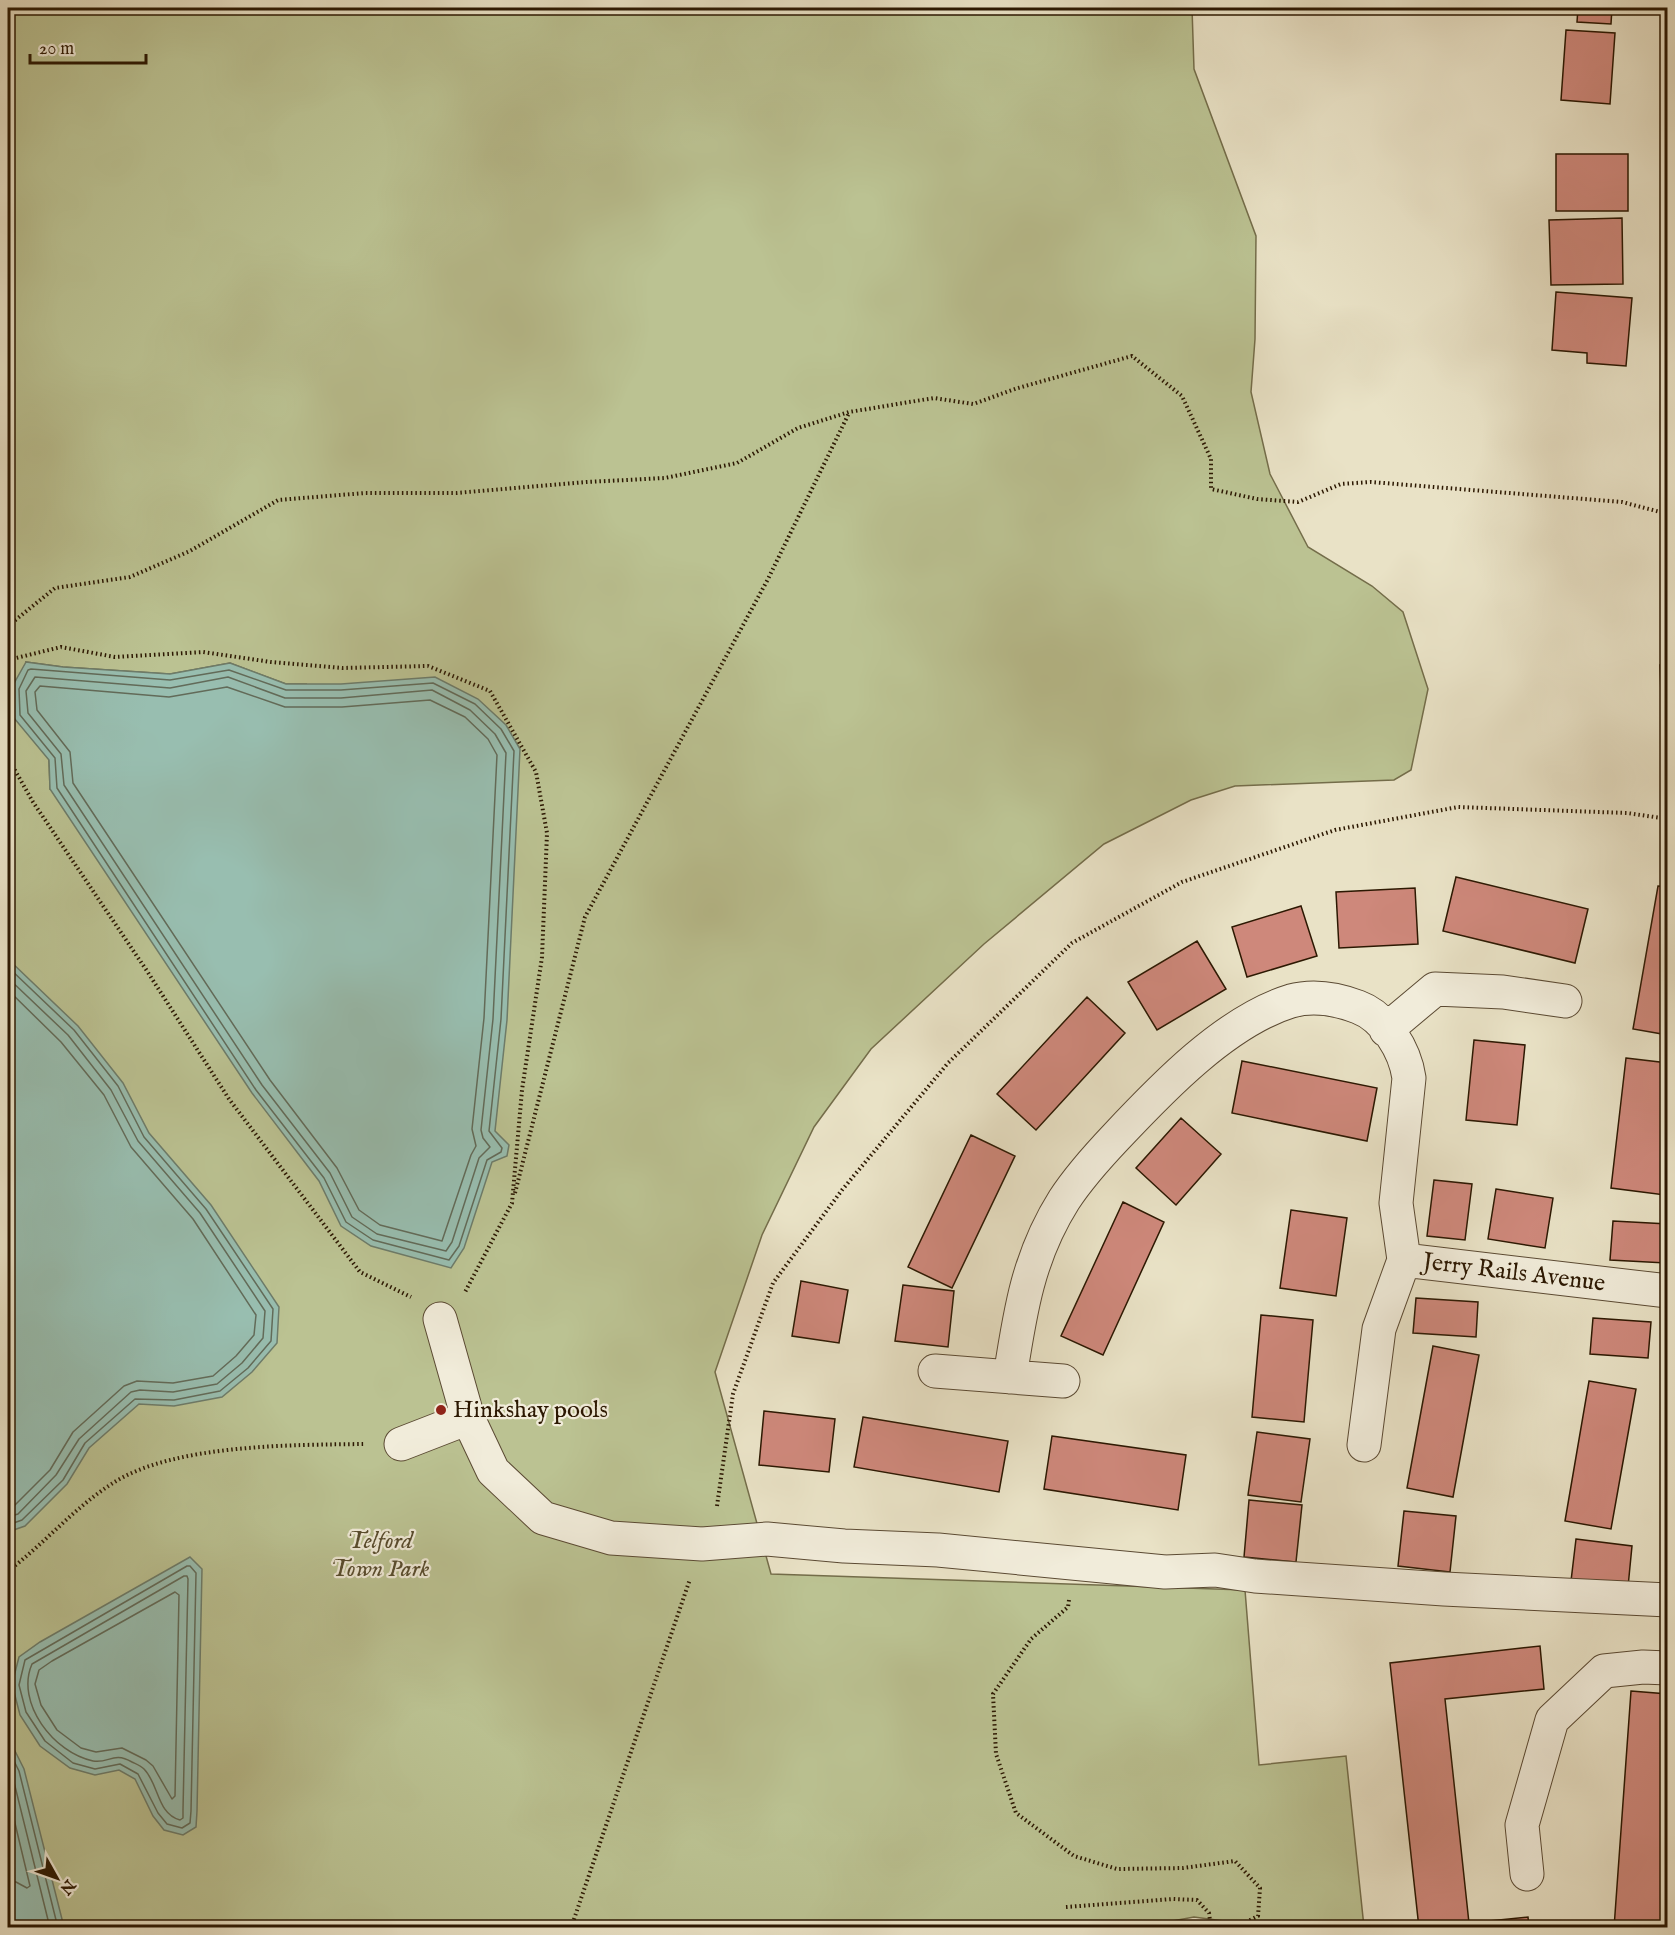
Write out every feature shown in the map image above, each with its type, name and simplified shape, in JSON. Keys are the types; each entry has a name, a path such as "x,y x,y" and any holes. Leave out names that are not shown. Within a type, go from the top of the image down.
{"street":[{"path":"1386,1030 1435,989 1503,992 1566,1001"},
{"name":"Jerry Rails Avenue","path":"1010,1377 1021,1305 1037,1250 1064,1199 1095,1160 1131,1120 1196,1059 1254,1017 1292,1001 1314,997 1344,1002 1370,1011 1386,1030 1406,1061 1408,1078 1396,1203 1404,1260 1668,1291"},
{"path":"1364,1445 1379,1329 1404,1260"},
{"path":"440,1319 468,1418 493,1471 543,1518 610,1538 702,1544 767,1539 844,1546 938,1550 1165,1572 1215,1570 1255,1576 1444,1589 1668,1600"},
{"path":"935,1371 1064,1381"},
{"path":"401,1444 468,1418"},
{"path":"1527,1875 1522,1825 1552,1720 1604,1671 1643,1667 1668,1668"}],"path":[{"path":"8,626 55,588 130,577 190,551 278,500 365,493 456,493 665,478 737,463 798,428 849,412 934,398 973,404 1018,388 1132,356 1182,396 1211,459 1211,489 1257,500 1298,502 1341,484 1371,482 1622,502 1668,514"},
{"path":"8,758 33,802 147,971 229,1100 360,1272 410,1296 440,1319 464,1295 513,1203 585,918 768,579 849,412"},
{"path":"8,660 61,647 115,657 203,652 271,662 342,668 428,666 490,691 536,772 547,833 542,957 522,1090 513,1203"},
{"path":"571,1928 702,1544 713,1529 733,1394 773,1283 842,1190 948,1063 1072,943 1182,882 1335,830 1458,807 1627,813 1668,819"},
{"path":"8,1571 112,1483 144,1466 197,1455 263,1447 401,1444"},
{"path":"1071,1563 1068,1607 1031,1639 993,1694 996,1754 1016,1814 1074,1856 1117,1869 1183,1868 1235,1861 1260,1888 1258,1916 1234,1928"},
{"path":"1066,1907 1173,1899 1197,1900 1209,1912 1211,1928"}],"green space":[{"name":"Telford Town Park","path":"8,8 1192,8 1194,69 1256,236 1255,339 1251,392 1270,474 1308,547 1372,586 1403,612 1428,689 1411,770 1394,780 1235,786 1191,800 1104,844 984,944 871,1049 814,1127 762,1235 715,1372 771,1574 1245,1590 1259,1765 1346,1756 1364,1927 1276,1928 1194,1917 1134,1928 8,1927 8,1072 11,963 8,959","holes":["26,662 63,667 170,674 230,663 286,684 307,684 50,789 49,760"]}],"water":[{"path":"26,662 63,667 170,674 230,663 286,684 341,684 435,677 478,699 506,725 520,749 507,1020 495,1131 509,1145 507,1156 492,1162 464,1248 451,1268 371,1246 341,1226 319,1181 252,1093 50,789 49,760 14,718 12,687"},
{"path":"8,959 78,1026 123,1083 149,1133 211,1205 279,1307 277,1343 252,1372 222,1397 174,1406 139,1404 89,1448 67,1484 25,1526 8,1532"},
{"path":"190,1557 202,1569 197,1811 196,1827 183,1835 164,1830 153,1816 135,1779 119,1770 95,1775 70,1768 40,1746 20,1715 12,1684 19,1657 40,1642"},
{"path":"8,1737 24,1769 64,1927 16,1927 8,1893"}],"building":[{"path":"1578,8 1612,8 1611,24 1577,22"},
{"path":"1566,30 1615,33 1610,104 1561,100"},
{"path":"1556,154 1628,154 1628,211 1556,211"},
{"path":"1622,218 1623,284 1551,285 1549,220"},
{"path":"1556,292 1632,298 1626,366 1587,363 1587,353 1552,350"},
{"path":"1660,665 1668,665 1668,724 1662,724"},
{"path":"1456,877 1588,909 1575,963 1443,931"},
{"path":"1658,886 1668,887 1668,1035 1633,1029"},
{"path":"1415,888 1418,944 1339,948 1336,892"},
{"path":"1301,906 1317,956 1247,977 1232,927"},
{"path":"1197,941 1226,989 1157,1030 1128,982"},
{"path":"1087,997 1125,1033 1036,1130 997,1094"},
{"path":"1474,1040 1525,1045 1517,1125 1466,1120"},
{"path":"1626,1058 1668,1063 1668,1177 1665,1195 1611,1188"},
{"path":"1242,1061 1377,1088 1367,1141 1232,1113"},
{"path":"1181,1118 1221,1154 1176,1205 1136,1168"},
{"path":"971,1135 1015,1156 952,1288 908,1267"},
{"path":"1434,1180 1472,1184 1465,1240 1427,1236"},
{"path":"1496,1189 1553,1198 1545,1248 1488,1239"},
{"path":"1123,1202 1164,1222 1103,1355 1061,1336"},
{"path":"1291,1210 1347,1218 1336,1296 1280,1288"},
{"path":"1613,1221 1668,1224 1666,1263 1610,1260"},
{"path":"801,1281 848,1290 839,1343 792,1336"},
{"path":"903,1285 954,1291 948,1347 895,1341"},
{"path":"1416,1298 1478,1302 1476,1337 1413,1333"},
{"path":"1261,1315 1313,1320 1304,1422 1252,1417"},
{"path":"1593,1318 1651,1322 1648,1358 1590,1354"},
{"path":"1433,1346 1479,1355 1453,1497 1407,1488"},
{"path":"1589,1381 1636,1389 1611,1529 1565,1521"},
{"path":"764,1411 835,1419 829,1472 759,1465"},
{"path":"863,1417 1008,1441 999,1492 854,1467"},
{"path":"1257,1432 1310,1439 1301,1502 1248,1495"},
{"path":"1052,1436 1186,1455 1178,1510 1044,1489"},
{"path":"1249,1500 1302,1505 1296,1562 1244,1557"},
{"path":"1404,1511 1456,1516 1450,1572 1398,1566"},
{"path":"1576,1539 1632,1546 1628,1587 1571,1581"},
{"path":"1540,1646 1544,1689 1445,1699 1469,1923 1528,1917 1529,1928 1419,1928 1390,1663"},
{"path":"1631,1691 1668,1694 1668,1928 1614,1928"}],"place":[{"name":"Hinkshay pools","path":"441,1410"}]}
